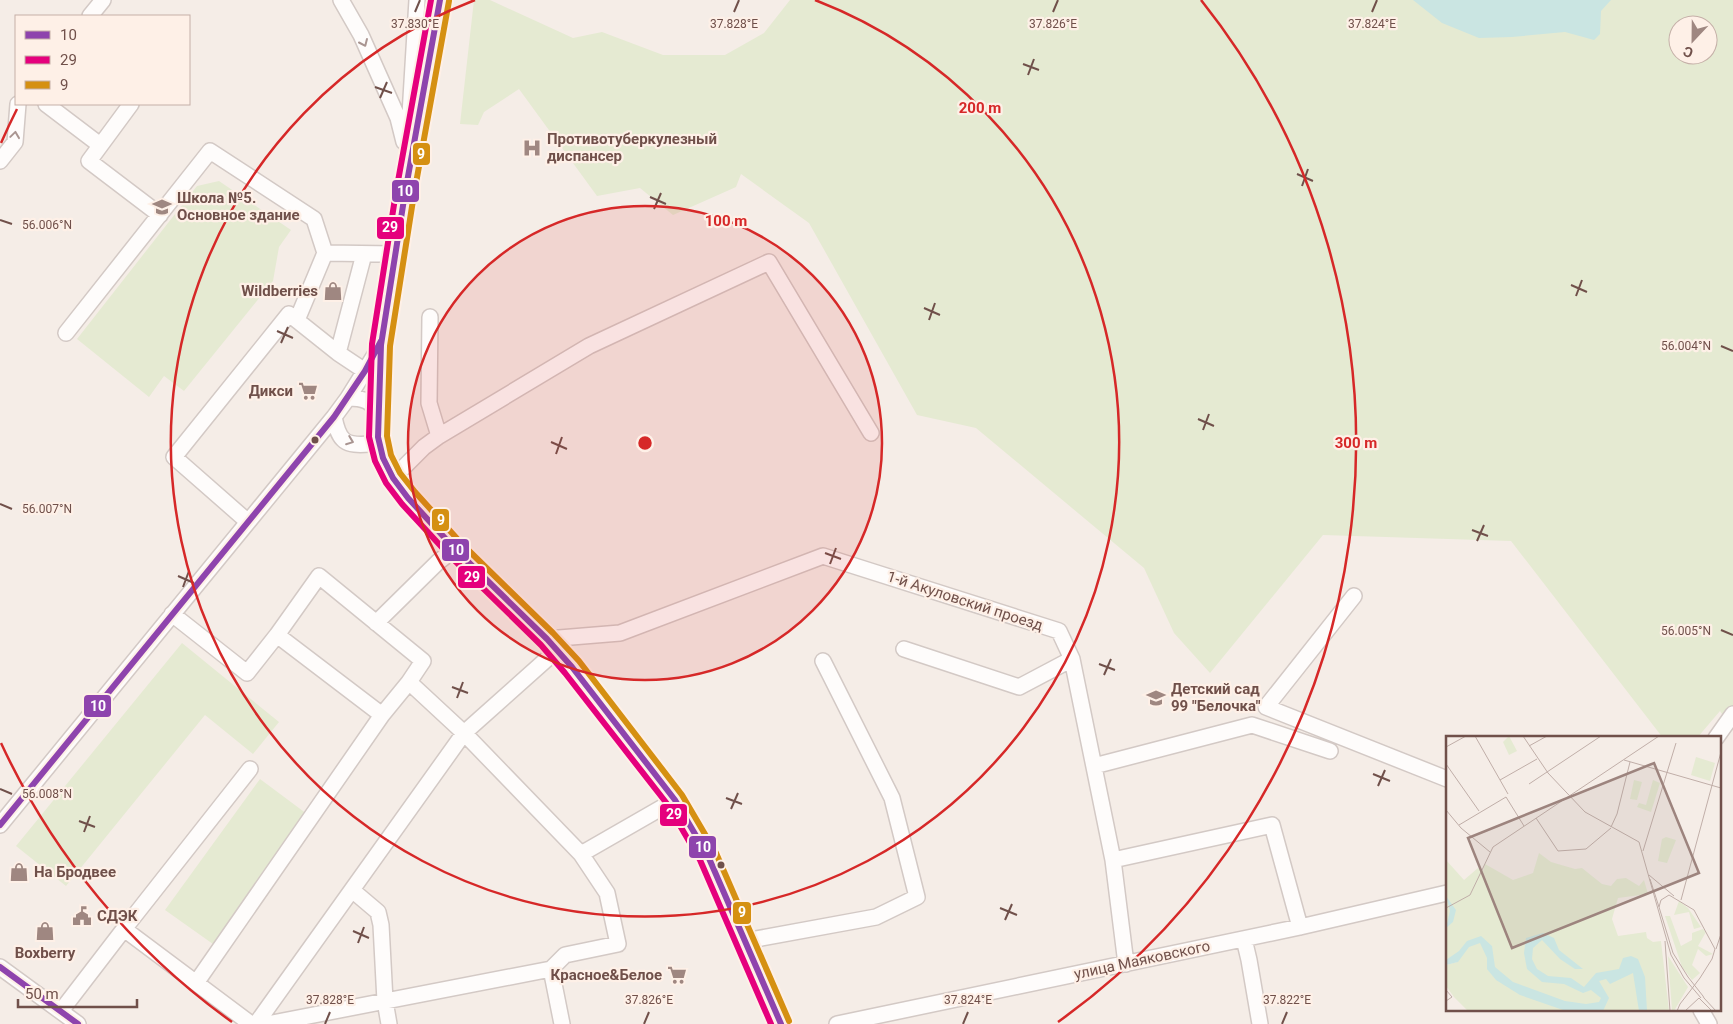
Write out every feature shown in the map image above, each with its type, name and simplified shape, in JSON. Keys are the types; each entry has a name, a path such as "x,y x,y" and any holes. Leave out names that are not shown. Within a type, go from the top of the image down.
{"street":[{"path":"91,15 103,0"},
{"path":"341,0 360,34 398,118 404,141 406,168"},
{"path":"405,193 417,0"},
{"path":"440,0 405,193 381,345 378,436 383,458 393,478 408,498 455,549 552,644 572,667 675,800 708,856 781,1024"},
{"path":"0,161 15,142 18,105"},
{"path":"47,105 100,145"},
{"path":"130,105 89,160 160,215"},
{"path":"66,333 210,151 314,220 326,253 297,320"},
{"path":"326,253 395,254"},
{"path":"338,353 364,254"},
{"path":"393,478 424,448 440,436 589,346 769,262 871,433"},
{"path":"247,521 174,458 289,314 338,353 365,371"},
{"path":"430,317 429,403 440,436"},
{"path":"0,826 247,521 334,417 381,345"},
{"path":"348,398 366,400 374,405 380,414"},
{"path":"334,417 338,434 344,440 354,444 370,444 378,436"},
{"path":"376,623 438,562 455,549"},
{"name":"1-й Акуловский проезд","path":"552,644 620,633 824,556 1059,631 1072,659 1113,860 1126,964"},
{"path":"172,614 247,674 319,576 424,661 382,715 196,983"},
{"path":"1354,596 1266,707 1446,779"},
{"path":"277,635 382,715"},
{"path":"256,1024 464,733 552,644"},
{"path":"904,649 1019,687 1072,659"},
{"path":"745,941 876,917 917,897 892,798 822,661"},
{"path":"267,1024 551,968 565,956 618,944 607,893 581,854 464,733 408,682"},
{"path":"1717,736 1733,714"},
{"path":"1094,766 1252,725 1330,751"},
{"path":"61,1011 250,769"},
{"path":"581,854 675,800"},
{"path":"1113,860 1272,825 1300,927"},
{"path":"352,890 378,912 381,925 385,1002 389,1024"},
{"name":"улица Маяковского","path":"836,1024 1300,927 1446,893"},
{"path":"124,929 252,1024"},
{"path":"1244,939 1260,1024"},
{"path":"0,967 78,1024"},
{"path":"551,968 562,1024"},
{"path":"1702,1012 1708,1024"}],"green space":[{"path":"474,0 490,0 573,38 602,32 663,55 725,55 764,33 790,0 1733,0 1733,731 1720,711 1699,736 1661,736 1511,541 1323,535 1210,673 1174,633 1144,568 976,428 917,415 809,223 741,174 736,187 673,215 640,188 597,196 519,89 484,112 478,125 460,124"},
{"path":"219,181 291,230 279,247 273,281 184,391 164,376 149,397 77,339 197,186"},
{"path":"182,643 279,722 253,754 205,715 66,886 16,846"},
{"path":"260,779 311,817 220,949 165,910"}],"water":[{"path":"1413,0 1611,0 1601,11 1600,34 1594,40 1565,32 1479,38 1442,23"}],"transit line":[{"name":"29","path":"431,0 396,192 372,344 369,437 375,461 386,483 402,504 449,555 541,645 668,805 700,860 771,1024"},
{"name":"10","path":"440,0 405,193 381,345 378,437 383,458 393,478 408,498 455,549 547,639 572,667 675,800 708,856 781,1024"},
{"name":"9","path":"449,1 414,194 390,346 387,436 391,455 400,473 415,492 461,543 579,661 682,795 716,853 789,1021"},
{"name":"10","path":"0,825 334,417 365,371 381,341"},
{"name":"10","path":"0,967 78,1024"}],"place":[{"name":"Противотуберкулезный диспансер","path":"532,148"},
{"name":"Школа №5. Основное здание","path":"162,207"},
{"name":"Wildberries","path":"333,291"},
{"name":"Дикси","path":"308,391"},
{"name":"Детский сад 99 \"Белочка\"","path":"1156,698"},
{"name":"На Бродвее","path":"19,872"},
{"name":"СДЭК","path":"82,916"},
{"name":"Boxberry","path":"45,931"},
{"name":"Красное&Белое","path":"677,975"}]}
